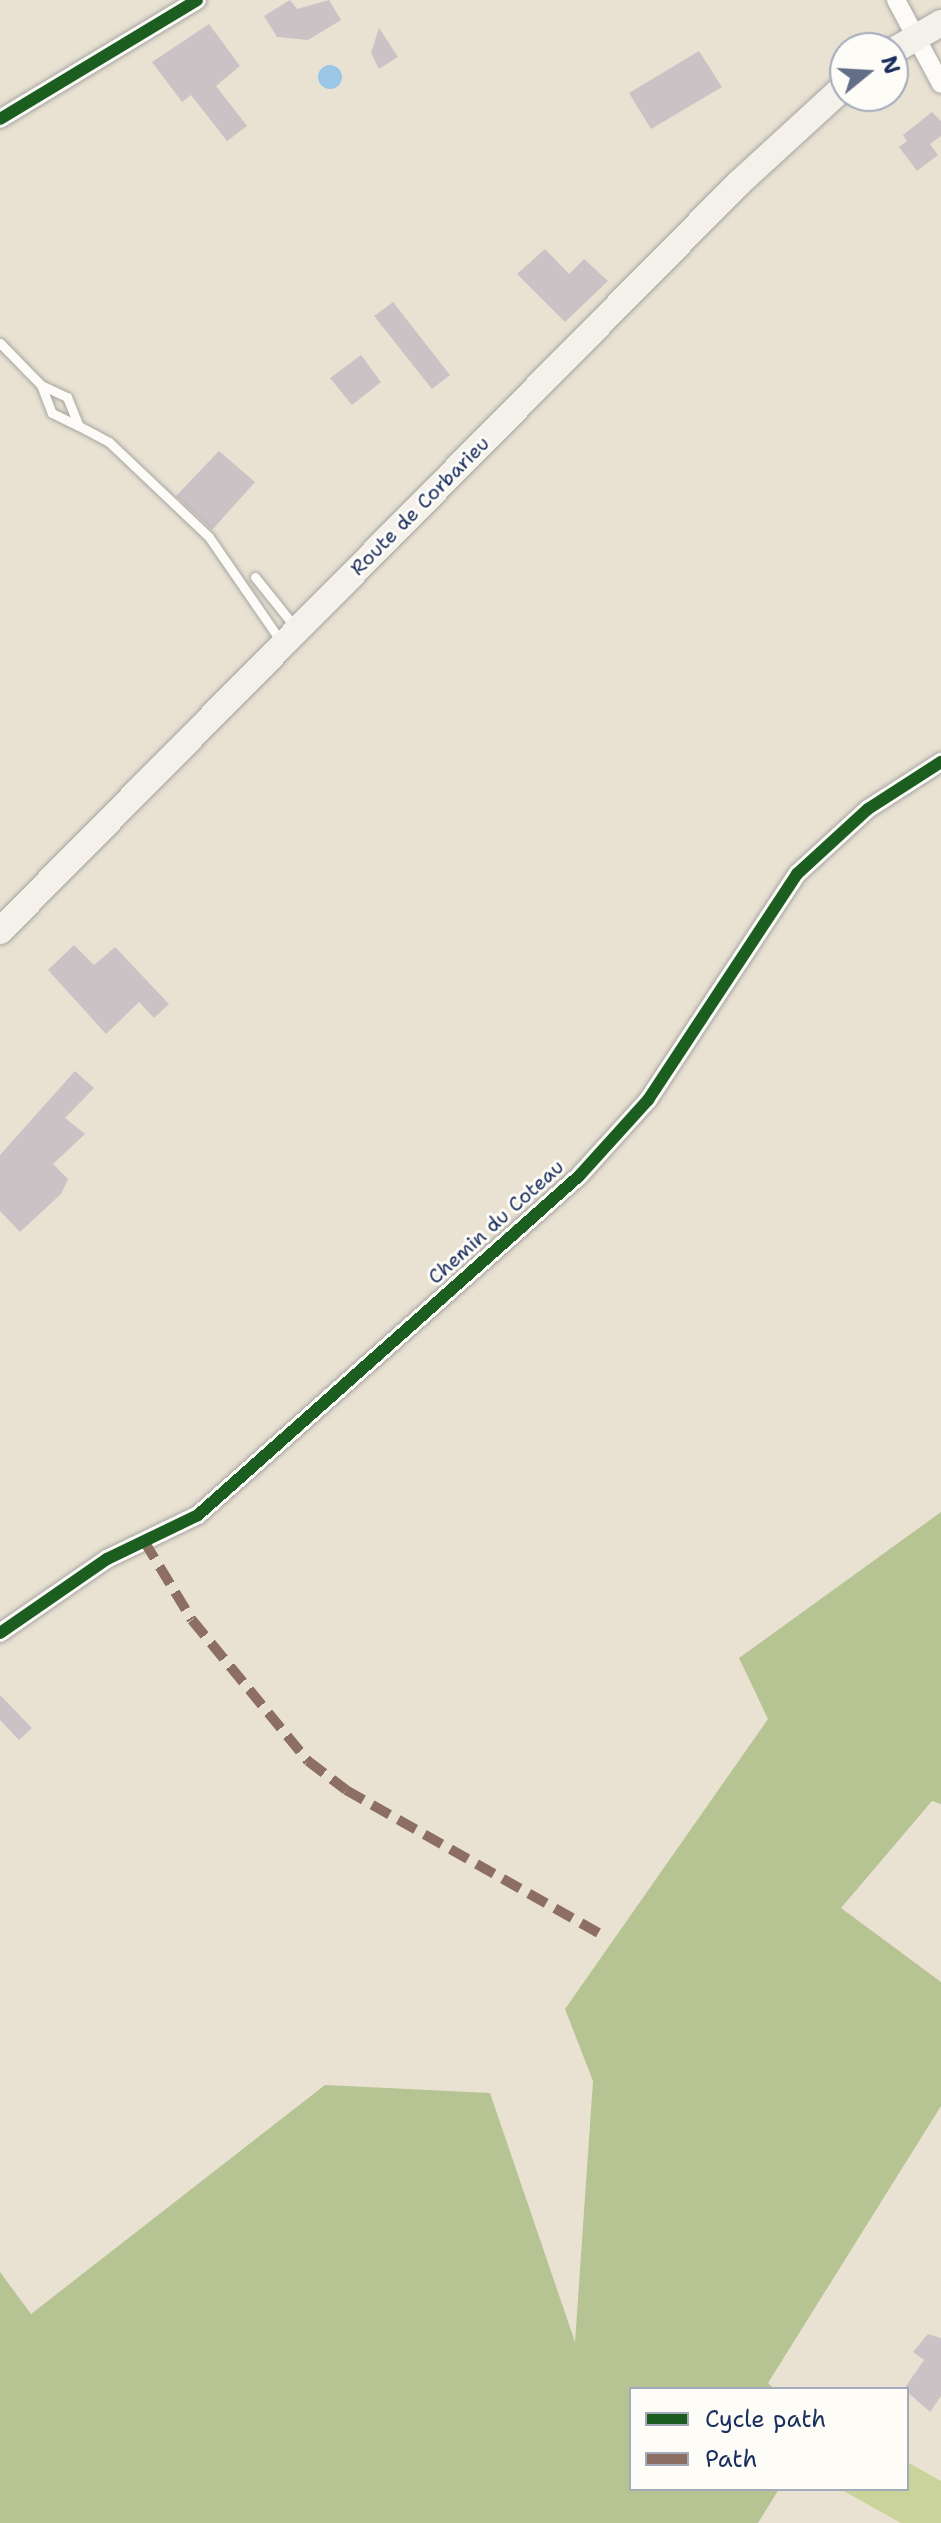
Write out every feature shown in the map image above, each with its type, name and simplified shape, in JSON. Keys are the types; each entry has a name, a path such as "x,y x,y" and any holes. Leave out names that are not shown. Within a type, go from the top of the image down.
{"main road":[{"path":"909,41 930,29"},
{"name":"Route de Corbarieu","path":"0,931 290,637 829,102"}],"street":[{"path":"0,119 197,0"},
{"path":"896,0 930,29 941,84"},
{"name":"Chemin du Coteau","path":"0,1633 107,1559 219,1498 326,1395 579,1176 648,1100 797,874 868,809 941,762"}],"lane":[{"path":"0,343 41,385 67,397 79,426"},
{"path":"41,385 52,413 109,442 209,537 290,637"},
{"path":"255,577 290,637"}],"green space":[{"path":"941,1512 941,1804 932,1801 841,1908 941,1982 941,2106 768,2383 772,2387 629,2387 629,2491 778,2491 758,2523 0,2523 0,2272 31,2314 325,2085 490,2093 575,2342 593,2081 565,2009 768,1719 739,1658"},
{"path":"909,2463 941,2481 941,2523 901,2523 844,2491 909,2491"}],"water":[{"path":"330,65 339,68 342,77 339,86 330,89 321,86 318,77 321,68"}],"building":[{"path":"290,0 297,9 329,0 341,20 308,40 277,37 264,16"},
{"path":"209,24 240,66 216,86 247,126 227,141 191,95 182,102 152,62"},
{"path":"379,28 398,57 379,69 371,53"},
{"path":"699,51 722,87 651,129 629,93"},
{"path":"932,112 941,121 941,136 930,144 938,155 917,171 899,147 907,141 903,135"},
{"path":"545,249 569,274 584,259 608,281 565,322 517,274"},
{"path":"393,302 450,375 432,389 374,316"},
{"path":"361,355 381,382 352,405 330,378"},
{"path":"219,451 255,482 212,530 176,496"},
{"path":"74,945 94,965 115,947 169,1004 154,1018 139,1002 106,1034 48,970"},
{"path":"75,1071 94,1088 65,1118 85,1134 53,1164 68,1179 61,1194 20,1232 0,1211 0,1155"},
{"path":"0,1695 32,1728 19,1740 0,1720"},
{"path":"928,2334 941,2338 941,2396 930,2412 909,2393 909,2387 905,2387 924,2360 913,2352"}],"marked path":[{"path":"144,1541 192,1620 308,1761 346,1790 601,1934"}],"cycle path":[{"path":"0,119 197,0"},
{"path":"0,1633 107,1559 198,1515 579,1176 648,1100 797,874 868,809 941,762"}]}
